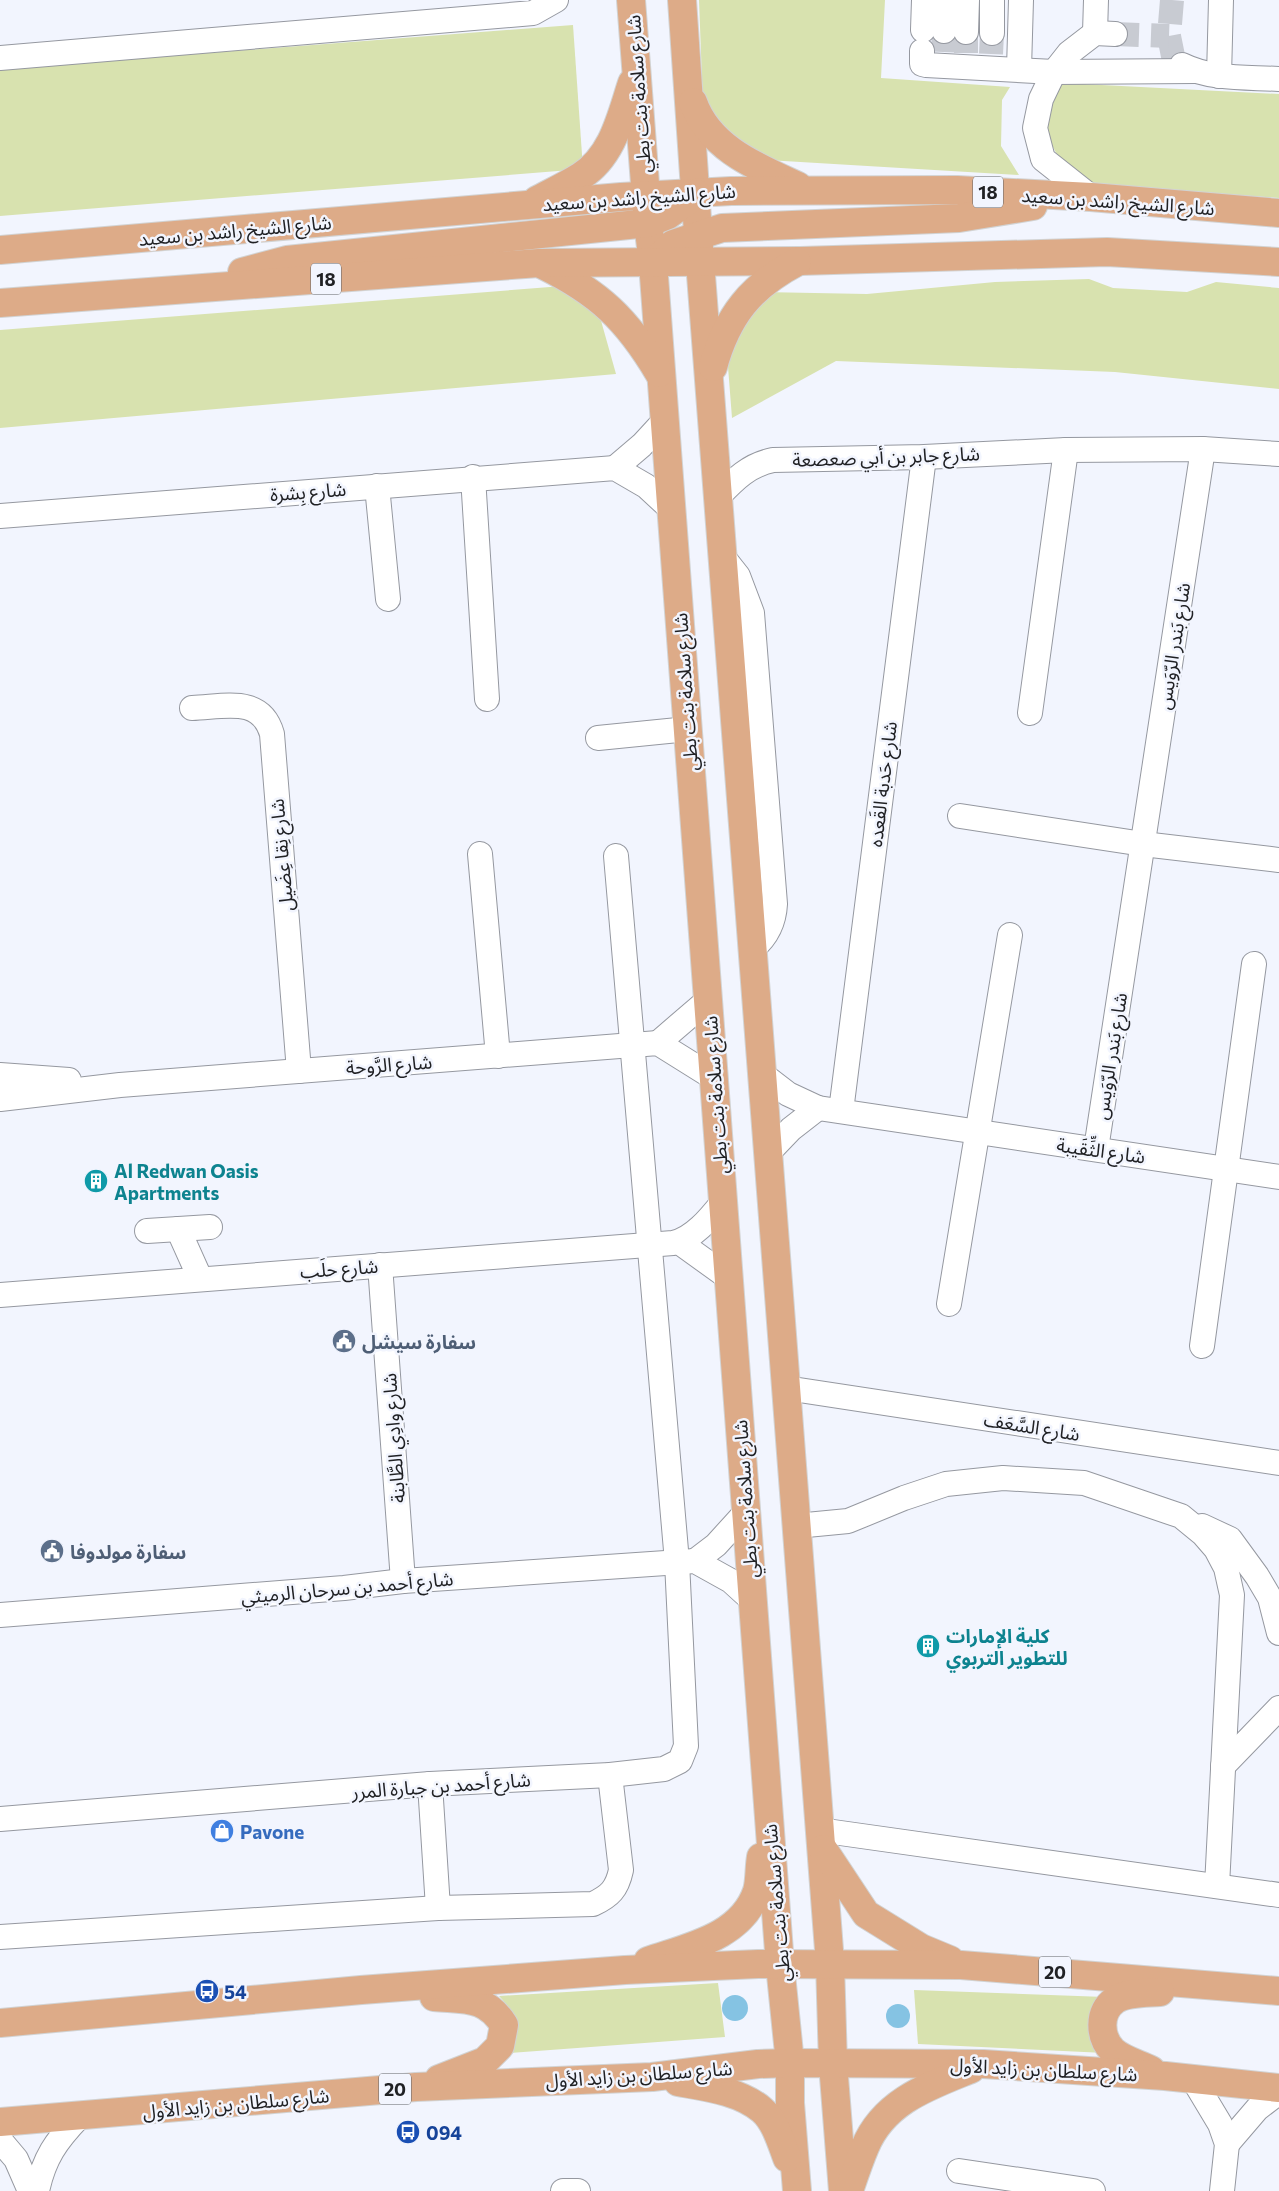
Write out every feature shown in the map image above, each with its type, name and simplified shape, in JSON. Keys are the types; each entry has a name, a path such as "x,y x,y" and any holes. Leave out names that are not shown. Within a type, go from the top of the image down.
{"main road":[{"name":"شارع سلامة بنت بطي","path":"631,0 662,377 780,1964 790,2063 790,2103 796,2187"},
{"path":"682,0 722,557 830,1963 833,2064 844,2191"},
{"path":"529,205 583,176 600,161 610,147 636,69"},
{"path":"689,90 698,115 713,136 761,169 806,190"},
{"name":"شارع الشيخ راشد بن سعيد","path":"0,250 529,205 647,209 697,194 731,191 957,190 1091,196 1279,213"},
{"path":"653,263 673,244 722,228 959,218 1091,196"},
{"path":"178,290 287,260 647,209"},
{"name":"18","path":"0,303 539,263 800,261 1107,252 1279,262"},
{"path":"709,383 725,332 738,309 753,291 773,275 800,261"},
{"path":"539,263 572,279 615,312 638,339 662,377"},
{"path":"625,1970 718,1936 740,1920 756,1892 768,1803"},
{"path":"820,1837 866,1914 921,1948 961,1965"},
{"name":"20","path":"0,2023 361,1990 625,1970 780,1964 961,1965 1279,1991"},
{"path":"1166,2076 1129,2060 1112,2050 1102,2033 1102,2015 1115,2000 1131,1995 1219,1985"},
{"path":"361,1990 479,2002 495,2011 504,2025 500,2046 485,2060 416,2087"},
{"name":"شارع سلطان بن زايد الأول","path":"0,2122 79,2117 416,2087 652,2077 758,2064 790,2063 983,2064 1166,2076 1279,2088"},
{"path":"849,2191 865,2145 883,2116 909,2095 983,2064"},
{"path":"652,2077 702,2086 738,2096 763,2110 775,2129 796,2187"}],"street":[{"path":"0,58 533,13 556,0"},
{"path":"924,0 946,48"},
{"path":"945,0 946,48"},
{"path":"946,48 967,0"},
{"path":"991,52 992,0"},
{"path":"1019,69 1021,0"},
{"path":"1091,196 1043,159 1035,128 1041,100 1054,72 1069,53 1105,33 1096,0"},
{"path":"1219,76 1220,0"},
{"path":"946,48 991,52 1019,69 1054,72 1195,72 1219,76 1279,79"},
{"path":"1174,60 1195,72"},
{"path":"665,420 642,445 615,468 646,486 672,510"},
{"name":"شارع جابر بن أبي صعصعة","path":"718,497 742,472 762,462 773,460 1066,450 1203,449 1279,454"},
{"name":"شارع بَندر الرّوَيس","path":"1096,1150 1203,449"},
{"path":"1030,713 1066,450"},
{"name":"شارع حَدبة القَعده","path":"830,1110 924,456"},
{"name":"شارع بِشرة","path":"0,516 473,477 615,468"},
{"path":"473,477 487,699"},
{"path":"377,486 388,599"},
{"name":"شارع نِقا عِضَيل","path":"192,708 250,707 264,715 268,722 272,744 299,1071"},
{"path":"598,738 688,729"},
{"path":"960,816 1142,844 1279,860"},
{"path":"480,854 498,1056"},
{"name":"شارع أحمد بن جبارة المرر","path":"0,1819 430,1784 610,1774 664,1769 680,1761 686,1746 686,1561 650,1245 616,856"},
{"path":"949,1304 1010,935"},
{"path":"1202,1346 1254,964"},
{"path":"708,1000 658,1044 714,1078"},
{"name":"شارع الرَّوحة","path":"0,1099 120,1085 658,1044"},
{"name":"شارع الثِّقَيبة","path":"762,1074 788,1094 830,1110 1279,1176"},
{"name":"شارع الرَّوحة","path":"0,1075 120,1085"},
{"path":"768,1153 791,1129 830,1110"},
{"name":"شارع حلَب","path":"0,1295 679,1242 703,1225 722,1204"},
{"path":"147,1231 210,1227"},
{"path":"178,1229 200,1278"},
{"path":"679,1242 728,1278"},
{"name":"شارع وادِي الطَّابنة","path":"380,1265 403,1581"},
{"name":"شارع السَّعَف","path":"786,1388 1279,1463"},
{"path":"796,1526 848,1522 904,1498 946,1484 1002,1478 1084,1483 1181,1516 1230,1539 1257,1576 1270,1598 1279,1633"},
{"path":"686,1561 716,1545 746,1512"},
{"path":"1181,1516 1203,1534 1216,1549 1228,1576 1232,1595 1217,1886"},
{"path":"686,1561 731,1581 753,1601"},
{"name":"شارع أحمد بن سرحان الرميثي","path":"0,1615 344,1588 403,1581 686,1561"},
{"path":"1228,1576 1257,1576"},
{"path":"1223,1766 1279,1708"},
{"path":"0,1937 438,1908 593,1904 609,1896 618,1885 621,1870 610,1774"},
{"path":"430,1784 438,1908"},
{"path":"820,1837 1279,1895"},
{"path":"1193,2079 1220,2124 1227,2144 1222,2191"},
{"path":"1227,2144 1257,2109 1279,2092"},
{"path":"37,2191 46,2159 58,2139 79,2117"},
{"path":"0,2140 16,2159 30,2191"},
{"path":"959,2171 1082,2190"},
{"path":"563,2191 578,2191"}],"green space":[{"path":"699,0 885,0 881,78 1010,87 1002,100 1001,146 1019,175 767,160 730,134 703,107"},
{"path":"573,25 583,169 0,216 0,69"},
{"path":"1063,83 1279,94 1279,198 1090,184 1060,160 1048,138 1046,110"},
{"path":"1089,279 1113,288 1187,292 1216,282 1279,288 1279,389 1115,372 836,361 732,418 727,354 762,292 867,294 995,282"},
{"path":"563,286 600,317 616,374 0,428 0,330"},
{"path":"718,1983 725,2037 510,2053 515,2022 510,2010 499,1996"},
{"path":"914,1990 1105,1997 1105,2053 918,2044"}],"water":[{"path":"735,1995 744,1999 748,2008 744,2017 735,2021 726,2017 722,2008 726,1999"},
{"path":"898,2004 907,2007 910,2016 907,2025 898,2028 889,2025 886,2016 889,2007"}],"tunnel":[{"path":"1172,0 1169,36 1174,61"},
{"path":"943,52 944,31"},
{"path":"966,32 966,53"},
{"path":"991,54 992,33"},
{"path":"1115,34 1169,36"}],"place":[{"name":"Al Redwan Oasis Apartments","path":"96,1181"},
{"name":"سفارة سيشل","path":"344,1341"},
{"name":"سفارة مولدوفا","path":"52,1551"},
{"name":"كلية الإمارات للتطوير التربوي","path":"928,1646"},
{"name":"Pavone","path":"222,1831"},
{"name":"54","path":"207,1991"},
{"name":"094","path":"408,2132"}]}
